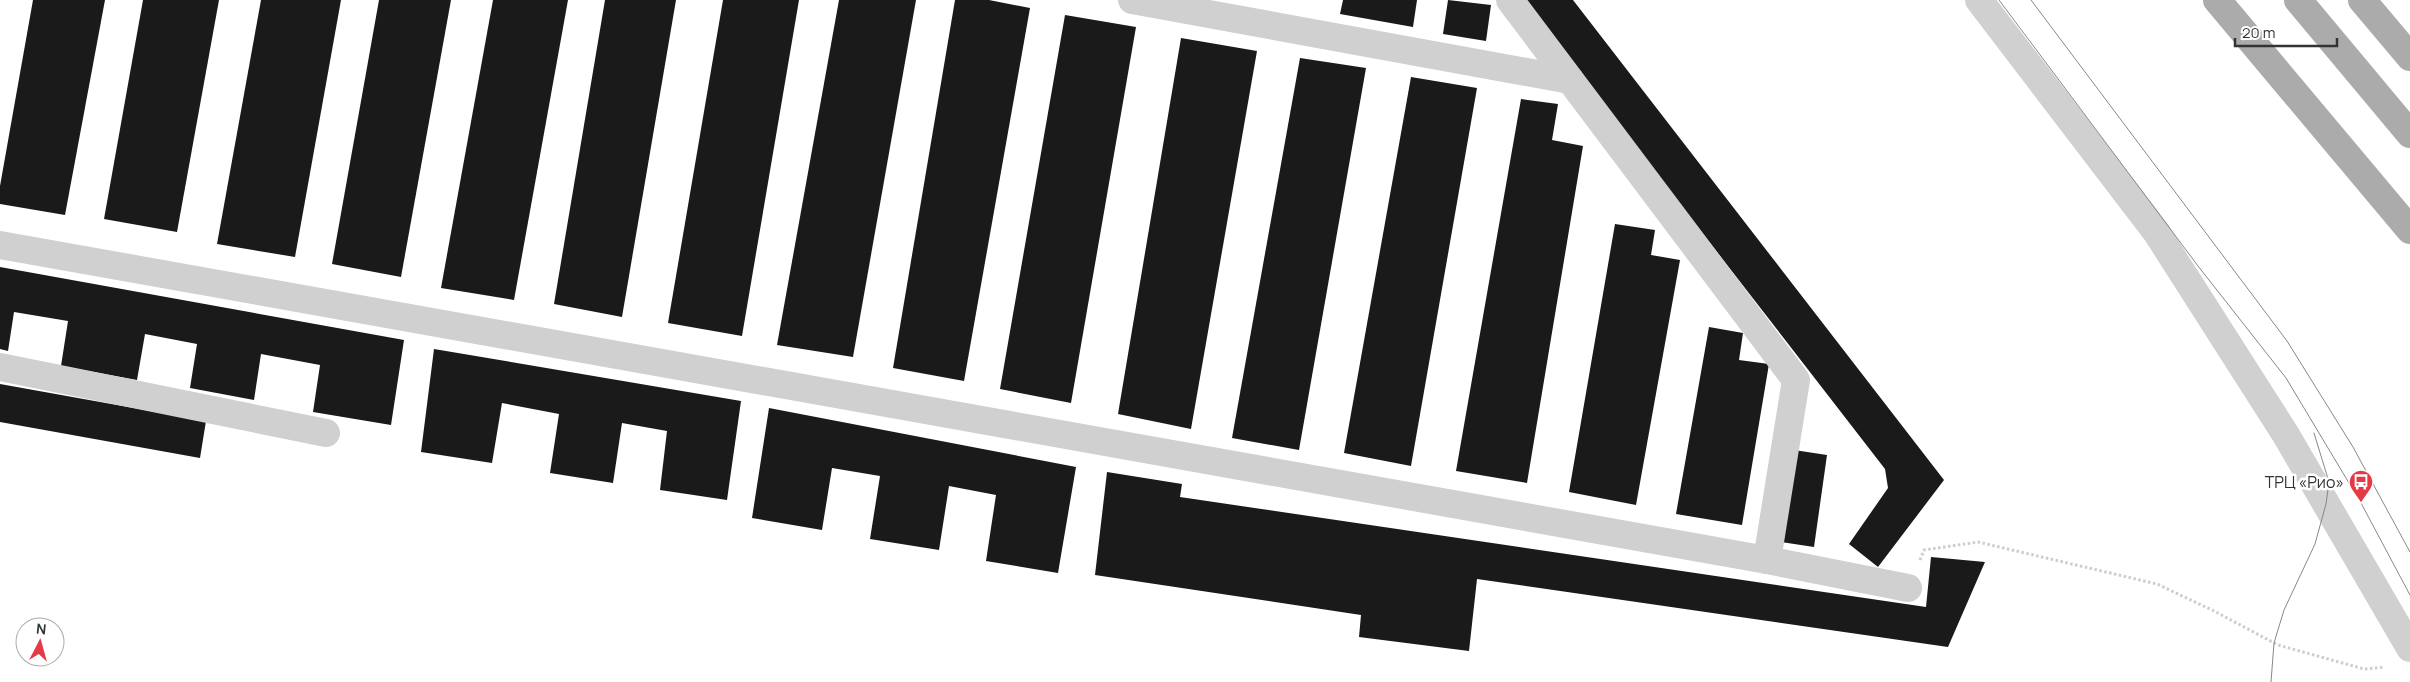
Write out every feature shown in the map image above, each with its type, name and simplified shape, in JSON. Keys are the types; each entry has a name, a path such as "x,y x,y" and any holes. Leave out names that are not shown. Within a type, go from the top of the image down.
{"main road":[{"path":"2217,0 2410,230"},
{"path":"2298,0 2410,134"},
{"path":"2362,0 2410,58"}],"lane":[{"path":"1132,0 1570,80"},
{"path":"1510,0 1796,380 1767,560"},
{"path":"1979,0 2157,233 2286,435 2401,657"},
{"path":"0,245 1767,560 1908,588"},
{"path":"0,367 326,433"}],"path":[{"path":"1908,588 1924,550 1978,542 2157,584 2214,610 2278,645 2364,669 2401,657"}],"building":[{"path":"33,0 105,0 65,215 0,204 0,186"},
{"path":"143,0 219,0 177,232 104,219"},
{"path":"261,0 341,0 295,257 217,244"},
{"path":"379,0 451,0 401,277 332,264"},
{"path":"493,0 568,0 514,300 441,288"},
{"path":"605,0 676,0 622,317 554,304"},
{"path":"723,0 799,0 742,336 668,323"},
{"path":"839,0 916,0 853,357 777,345"},
{"path":"955,0 989,0 1030,8 964,381 893,368"},
{"path":"1343,0 1417,0 1413,27 1340,14"},
{"path":"1448,0 1491,5 1486,41 1443,34"},
{"path":"1522,0 1573,0 1944,480 1878,567 1849,544 1888,488 1885,469"},
{"path":"1065,15 1136,27 1071,403 1000,389"},
{"path":"1181,38 1257,51 1191,429 1118,414"},
{"path":"1300,58 1366,68 1299,450 1232,438"},
{"path":"1411,77 1477,88 1411,466 1344,453"},
{"path":"1521,99 1558,104 1552,140 1583,146 1527,483 1456,471"},
{"path":"1615,224 1655,230 1651,255 1680,260 1636,505 1569,492"},
{"path":"0,267 404,340 391,425 313,412 320,365 261,354 254,400 190,388 197,344 145,334 137,380 61,366 68,321 14,312 8,351 0,349"},
{"path":"1709,327 1743,333 1739,360 1769,364 1742,525 1676,514"},
{"path":"434,349 741,401 727,500 660,490 667,431 622,423 613,483 550,473 559,414 502,403 492,463 421,452"},
{"path":"0,384 206,421 200,458 0,422"},
{"path":"769,408 1076,467 1058,573 986,561 996,495 949,486 939,550 870,539 880,476 832,468 822,530 752,518"},
{"path":"1794,450 1827,455 1814,547 1781,542"},
{"path":"1107,472 1182,484 1180,497 1926,607 1931,557 1985,562 1948,647 1477,579 1469,651 1359,637 1361,615 1095,575"}],"tram line":[{"path":"1999,0 2198,266 2286,378 2361,503 2410,595"},
{"path":"2031,0 2287,341 2353,447 2410,552"},
{"path":"2271,682 2274,643 2284,610 2315,544 2326,504 2329,482 2314,433"}],"place":[{"name":"ТРЦ «Рио»","path":"2361,503"}]}
